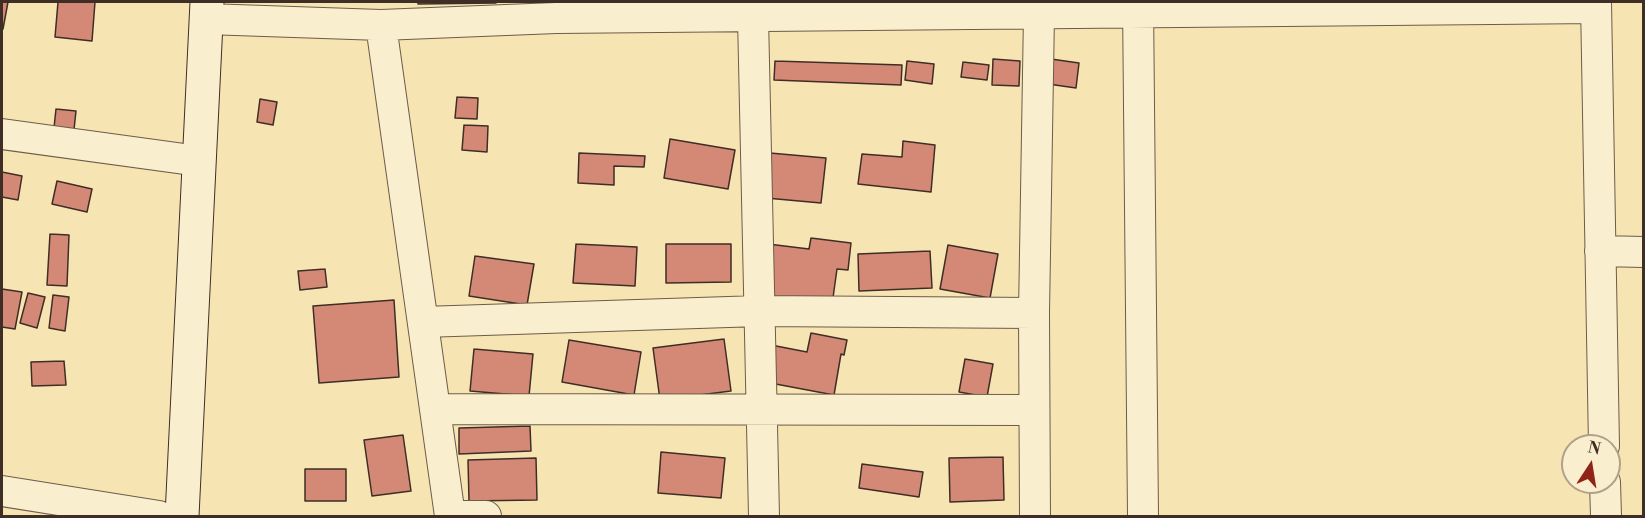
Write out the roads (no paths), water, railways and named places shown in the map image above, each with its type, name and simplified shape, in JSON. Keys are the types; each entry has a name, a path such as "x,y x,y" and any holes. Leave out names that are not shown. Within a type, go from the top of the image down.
{"main road":[{"path":"182,516 207,10"}],"street":[{"path":"207,10 381,25 555,10 753,17 1039,14 1138,8 1596,5 1604,434"},
{"path":"1138,8 1143,516"},
{"path":"1035,516 1034,313 1039,14"},
{"path":"753,17 764,516"},
{"path":"381,25 450,516 486,516"},
{"path":"2,134 199,161"},
{"path":"1600,251 1644,252"},
{"path":"423,322 759,311 1034,313"},
{"path":"435,410 1034,410"},
{"path":"2,491 159,516"},
{"path":"1605,494 1606,516"}]}
